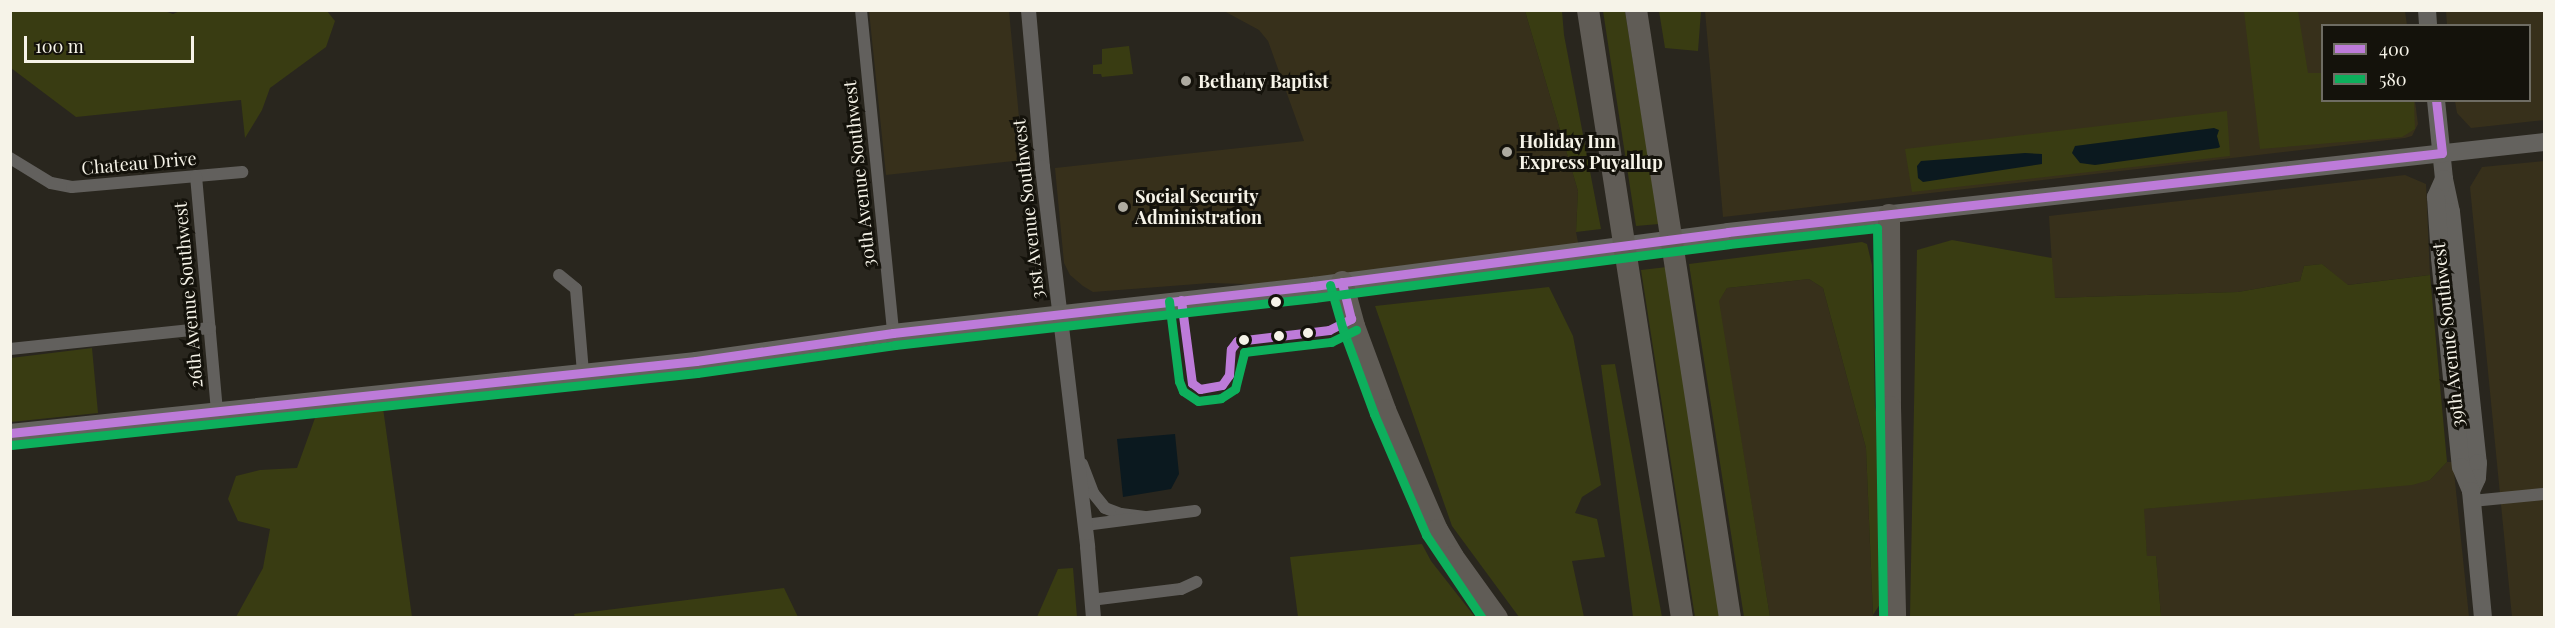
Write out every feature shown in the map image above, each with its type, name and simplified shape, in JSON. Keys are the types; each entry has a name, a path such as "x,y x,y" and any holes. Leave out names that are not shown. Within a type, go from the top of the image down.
{"highway":[{"path":"1588,10 1682,618"},
{"path":"1636,10 1730,618"},
{"path":"1889,215 1890,407 1895,618"},
{"path":"1342,282 1354,326 1381,400 1437,530 1452,557 1497,618"}],"main road":[{"name":"39th Avenue Southwest","path":"2436,102 2444,179 2451,212 2478,463 2471,496 2483,618"},
{"path":"10,433 583,373 893,333 1342,282 1728,232 2544,142"}],"street":[{"name":"30th Avenue Southwest","path":"861,10 893,333"},
{"name":"31st Avenue Southwest","path":"1028,10 1059,315 1085,525 1092,618"},
{"name":"Chateau Drive","path":"10,158 51,183 72,187 242,171"},
{"name":"26th Avenue Southwest","path":"196,176 217,411"},
{"path":"559,275 576,289 583,373"},
{"path":"10,349 210,328"},
{"path":"1075,441 1087,481 1098,502 1112,512 1145,517"},
{"path":"2471,496 2544,494"},
{"path":"1085,525 1196,511"},
{"path":"1091,600 1181,589 1196,582"}],"shaded area":[{"path":"869,11 1009,11 1023,160 886,175"},
{"path":"1224,11 1525,11 1578,191 1576,232 1580,252 1313,286 1210,283 1093,292 1083,286 1070,275 1064,263 1055,168 1304,141 1268,41 1259,30"},
{"path":"1705,11 2405,11 2407,24 2321,24 2321,102 2415,102 2418,124 2412,136 1723,217"},
{"path":"2446,11 2544,11 2544,120 2471,128 2457,113 2455,102 2531,102 2531,24 2447,24"},
{"path":"2214,128 2219,130 2217,136 2220,147 2218,148 2095,165 2080,163 2072,153 2075,146"},
{"path":"2025,153 2042,154 2042,164 1923,182 1918,178 1917,166 1921,161"},
{"path":"2544,161 2544,617 2512,617 2470,187 2482,167"},
{"path":"2405,175 2426,184 2430,275 2347,285 2322,264 2304,266 2300,281 2238,292 2054,298 2049,216"},
{"path":"1809,279 1823,288 1866,448 1873,617 1770,617 1718,301 1727,288"},
{"path":"1175,434 1179,474 1171,489 1123,497 1117,439"},
{"path":"2447,462 2453,462 2469,617 2161,617 2156,557 2147,557 2143,509 2430,480"}],"green space":[{"path":"162,10 173,14 182,10 327,11 335,21 326,47 270,88 262,110 245,138 241,100 76,117 11,68 11,11"},
{"path":"1525,11 1562,11 1564,35 1601,229 1576,232 1578,191"},
{"path":"1603,11 1625,11 1659,224 1636,226"},
{"path":"1659,11 1701,11 1698,51 1665,48"},
{"path":"2244,11 2298,11 2308,73 2321,73 2321,102 2414,102 2415,129 2402,137 2260,149"},
{"path":"1129,46 1133,74 1102,77 1101,74 1093,74 1093,65 1102,64 1102,49"},
{"path":"2227,111 2230,156 1912,192 1905,149"},
{"path":"1952,240 2052,258 2055,298 2238,292 2300,281 2304,266 2322,264 2348,285 2430,275 2447,462 2430,480 2412,485 2144,509 2147,556 2156,556 2161,617 1910,617 1917,250"},
{"path":"1862,242 1867,244 1872,265 1875,407 1882,441 1886,595 1873,615 1866,448 1823,288 1809,279 1727,288 1719,301 1770,617 1744,617 1689,264"},
{"path":"1667,267 1720,617 1695,617 1641,270"},
{"path":"1549,287 1573,336 1601,485 1582,497 1575,513 1597,519 1605,557 1572,561 1584,617 1519,617 1452,526 1375,306"},
{"path":"92,348 98,413 11,422 11,358"},
{"path":"1615,364 1662,617 1633,617 1601,365"},
{"path":"383,408 412,617 236,617 263,568 270,529 238,521 228,499 236,476 260,470 297,468 315,418"},
{"path":"1422,544 1431,561 1475,617 1298,617 1290,557"},
{"path":"1073,568 1077,617 1037,617 1058,569"},
{"path":"784,588 798,617 575,617 574,614"}],"transit line":[{"name":"400","path":"2436,102 2442,153"},
{"name":"400","path":"10,433 696,361 893,333 1313,286 1728,232 2442,153"},
{"name":"580","path":"11,445 697,373 895,345 1314,298 1729,244 1877,228 1883,618"},
{"name":"400","path":"1181,300 1192,383 1200,389 1222,385 1229,375 1231,349 1237,341 1329,330 1351,319 1342,282"},
{"name":"580","path":"1330,285 1343,330 1374,414 1426,535 1482,618"},
{"name":"580","path":"1169,301 1179,381 1183,391 1198,401 1221,398 1235,389 1244,352 1331,342 1356,330"}],"place":[{"name":"Bethany Baptist","path":"1186,81"},
{"name":"Holiday Inn Express Puyallup","path":"1507,152"},
{"name":"Social Security Administration","path":"1123,207"}]}
